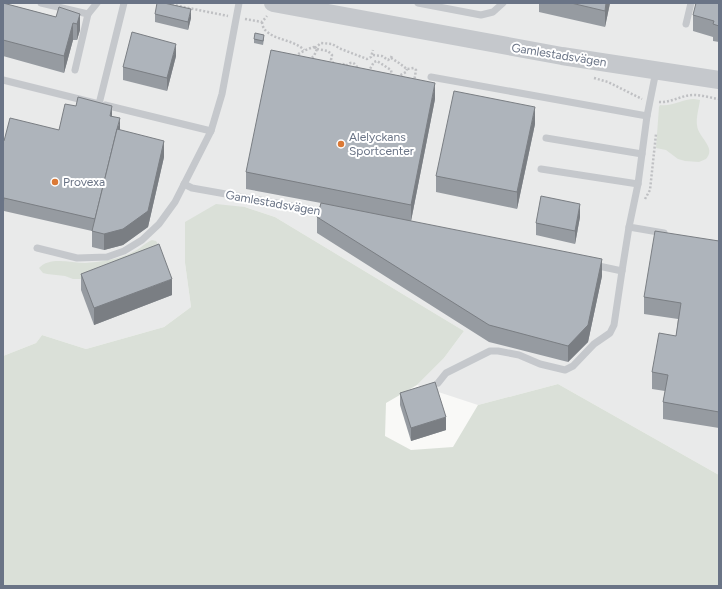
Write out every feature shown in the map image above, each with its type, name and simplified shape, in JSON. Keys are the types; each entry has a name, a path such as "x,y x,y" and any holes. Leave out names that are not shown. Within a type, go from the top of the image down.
{"street":[{"name":"Gamlestadsvägen","path":"273,3 467,39 719,80"}],"lane":[{"path":"41,3 88,14"},
{"path":"75,70 88,14 97,3"},
{"path":"99,104 124,3"},
{"path":"37,248 77,258 107,257 124,251 142,240 159,224 175,202 211,131 225,82 239,3"},
{"path":"418,3 481,15 493,12 503,3"},
{"path":"686,24 691,3"},
{"path":"438,383 446,373 490,351 520,355 540,364 565,370 573,366 594,344 610,333 614,325 629,227 638,184 647,116 656,70"},
{"path":"431,77 647,116"},
{"path":"3,80 211,131"},
{"path":"546,138 642,154"},
{"path":"541,168 638,184"},
{"name":"Gamlestadsvägen","path":"184,184 192,188 337,214"},
{"path":"629,227 674,235"},
{"path":"585,263 622,271"}],"path":[{"path":"262,22 263,29 266,32 278,38 297,44 304,50"},
{"path":"359,69 353,62 350,62 346,66 343,64 335,64 331,60 332,55 330,53 316,48 304,50 293,59 293,63 296,65 305,65 314,56 316,48 321,43 330,43 352,54 367,59 369,59 372,55 373,50"},
{"path":"372,55 382,56 388,60 391,57 407,69"},
{"path":"367,71 370,69 372,64 377,61 390,70 391,75 395,77 406,72 407,69 414,68 416,71 412,87"},
{"path":"591,77 608,82 638,98 650,101 669,102 694,95 719,99"},
{"path":"657,108 659,102"},
{"path":"644,201 650,190 656,130"}],"shaded area":[{"path":"3,3 719,3 719,475 558,384 478,405 417,385 444,358 464,331 275,217 245,207 185,263 191,307 164,327 86,349 42,335 36,343 3,356"},
{"path":"694,99 700,100 697,125 698,130 709,150 709,155 706,159 699,162 678,159 666,150 656,148 660,105 669,105"},
{"path":"216,204 245,207 275,217 464,331 444,358 417,385 386,403 385,436 411,450 453,447 478,405 558,384 719,475 719,586 3,586 3,356 36,343 42,335 86,349 164,327 191,307 185,263 185,222"},
{"path":"152,240 156,241 158,244 157,247 86,279 73,279 65,276 47,274 43,273 39,268 44,264 55,261 85,263 104,261 136,251"}],"building":[{"path":"3,3 56,17 59,7 80,14 77,24 73,23 64,56 3,40"},
{"path":"157,3 164,3 191,9 188,22 155,14"},
{"path":"571,3 606,3 605,11"},
{"path":"696,3 719,3 719,26 713,24 714,21 693,15"},
{"path":"132,32 176,44 167,78 123,67"},
{"path":"255,33 264,35 263,41 254,39"},
{"name":"Alelyckans Sportcenter","path":"271,50 435,83 411,205 246,172"},
{"path":"454,91 535,107 517,192 436,176"},
{"name":"Provexa","path":"78,97 112,106 110,116 120,118 95,219 4,198 3,204 3,141 10,118 59,130 65,104 76,106"},
{"path":"117,129 164,141 148,211 123,229 104,234 92,231"},
{"path":"541,196 580,204 575,231 536,223"},
{"path":"321,203 602,259 588,325 568,346 489,325 317,217"},
{"path":"655,231 719,241 719,412 663,402 668,375 652,372 659,333 676,336 681,303 644,297"},
{"path":"159,244 172,279 94,308 81,274"},
{"path":"435,382 446,417 411,428 400,393"}],"place":[{"name":"Alelyckans Sportcenter","path":"341,144"},
{"name":"Provexa","path":"55,182"}]}
